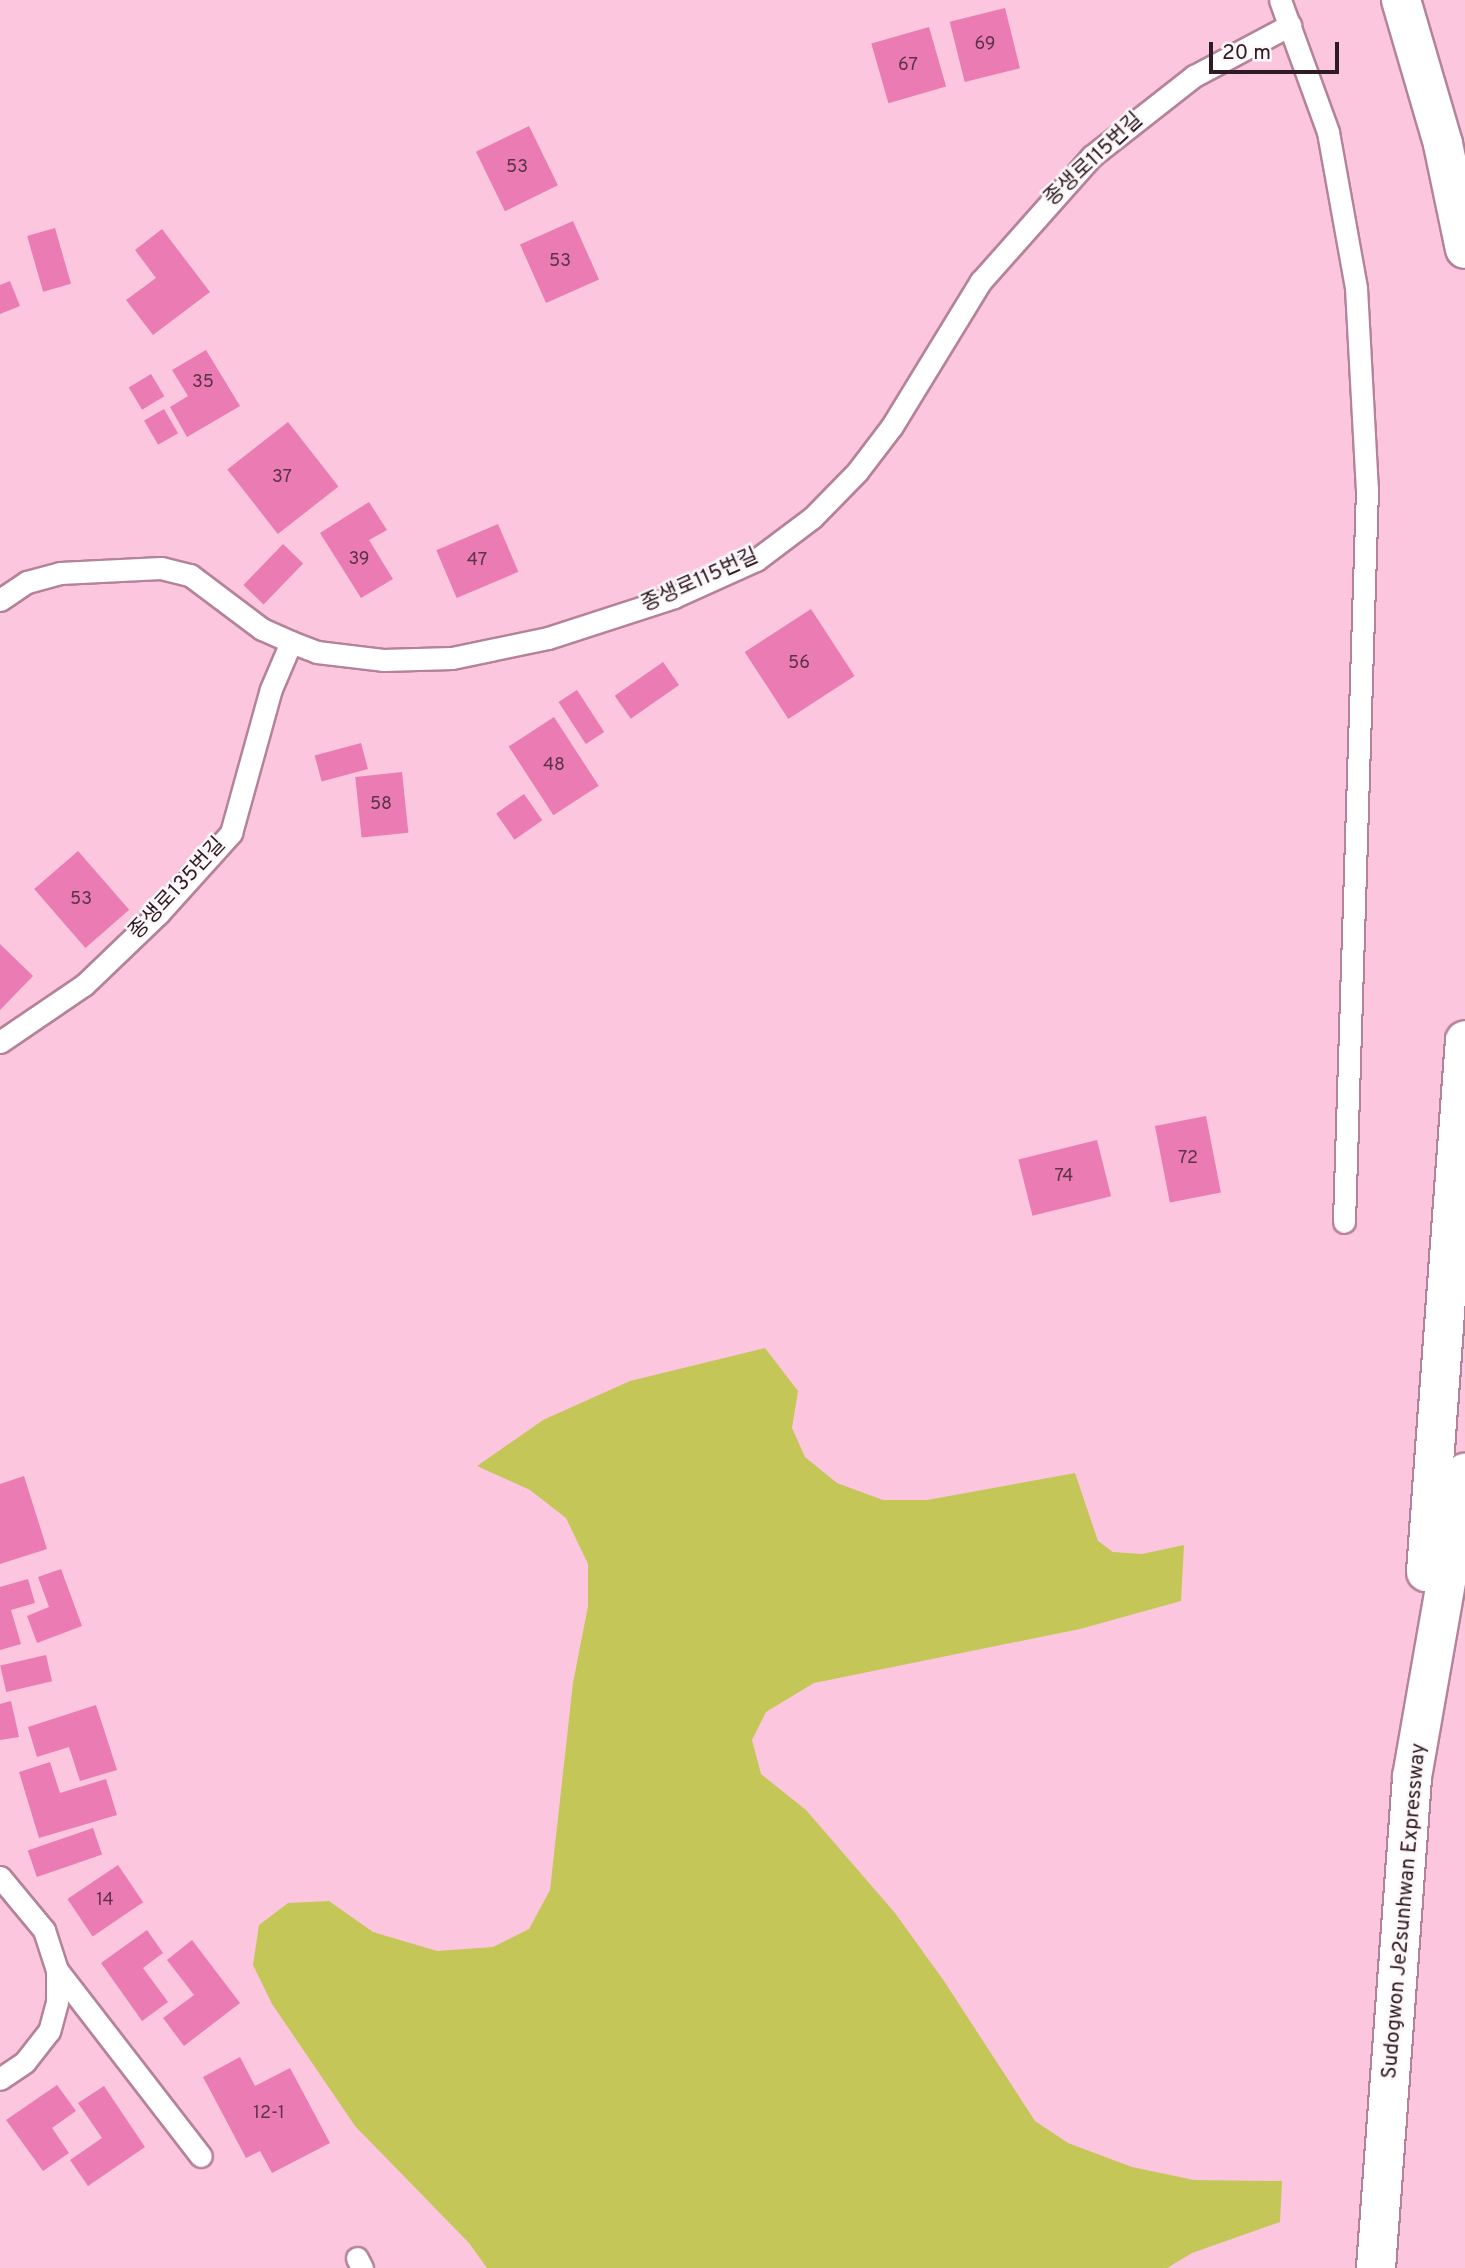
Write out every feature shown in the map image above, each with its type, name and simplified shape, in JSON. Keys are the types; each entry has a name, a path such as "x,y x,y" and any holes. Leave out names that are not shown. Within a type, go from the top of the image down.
{"highway":[{"path":"1401,0 1443,144 1465,249"},
{"path":"1412,1777 1465,1040"},
{"name":"Sudogwon Je2sunhwan Expressway","path":"1376,2268 1412,1777 1465,1473"}],"lane":[{"path":"1280,0 1328,132 1356,288 1367,489 1344,1222"},
{"name":"종생로115번길","path":"0,600 27,582 60,573 161,568 190,575 262,629 317,652 383,660 452,658 548,638 636,610 756,560 811,517 857,472 892,426 981,281 1054,195 1135,119 1194,76 1290,25"},
{"name":"종생로135번길","path":"0,1042 84,985 159,913 231,833 271,689 291,642"},
{"path":"0,1877 44,1930 57,1970 57,2002 49,2031 25,2062 0,2079"},
{"path":"57,1970 201,2156"}],"shaded area":[{"path":"765,1348 798,1391 792,1428 805,1457 837,1483 883,1500 927,1500 1075,1473 1098,1541 1113,1552 1142,1554 1184,1545 1181,1601 1080,1629 814,1683 766,1712 752,1740 761,1774 806,1810 895,1913 944,1981 1035,2121 1068,2143 1132,2167 1194,2180 1282,2181 1280,2222 1192,2253 1167,2268 487,2268 469,2243 355,2126 272,2004 253,1965 259,1925 288,1903 329,1901 373,1932 437,1951 493,1947 529,1929 550,1890 573,1683 588,1606 588,1564 566,1518 530,1490 477,1466 543,1420 630,1381"}],"building":[{"path":"1005,8 1020,68 965,82 950,22"},
{"path":"929,27 946,87 888,103 871,44"},
{"path":"529,126 558,185 505,211 476,152"},
{"path":"573,221 599,279 546,303 520,245"},
{"path":"55,228 71,284 43,292 27,236"},
{"path":"162,229 210,292 153,335 126,300 156,278 135,250"},
{"path":"10,281 20,306 0,314 0,285"},
{"path":"206,350 240,406 187,437 170,407 188,396 172,370"},
{"path":"151,374 164,396 142,410 129,387"},
{"path":"164,409 178,433 158,445 144,421"},
{"path":"288,422 338,487 278,534 227,469"},
{"path":"369,502 387,530 369,540 393,579 361,598 320,533"},
{"path":"498,524 518,572 457,598 436,550"},
{"path":"283,544 303,563 264,604 243,585"},
{"path":"811,609 855,676 788,719 745,652"},
{"path":"663,662 679,685 631,719 615,696"},
{"path":"577,690 604,732 586,744 559,702"},
{"path":"554,717 599,786 553,815 509,746"},
{"path":"361,743 368,769 322,782 315,755"},
{"path":"402,772 408,833 362,838 355,777"},
{"path":"524,794 542,820 515,840 496,814"},
{"path":"78,851 129,910 85,948 34,889"},
{"path":"0,944 33,976 0,1010"},
{"path":"1206,1116 1221,1193 1170,1202 1155,1126"},
{"path":"1097,1140 1111,1196 1032,1216 1018,1160"},
{"path":"24,1476 47,1549 0,1564 0,1484"},
{"path":"61,1569 82,1626 37,1643 27,1616 49,1607 38,1577"},
{"path":"28,1579 35,1603 11,1610 21,1644 0,1650 0,1587"},
{"path":"46,1655 52,1681 6,1692 0,1666"},
{"path":"11,1701 19,1737 0,1740 0,1704"},
{"path":"96,1705 117,1770 80,1781 69,1747 37,1757 28,1727"},
{"path":"50,1762 60,1793 106,1779 117,1815 39,1838 19,1772"},
{"path":"93,1828 102,1854 37,1877 28,1850"},
{"path":"118,1865 143,1902 93,1936 67,1899"},
{"path":"147,1930 163,1953 143,1968 168,2002 142,2021 101,1963"},
{"path":"192,1940 240,2003 184,2046 163,2018 194,1995 167,1960"},
{"path":"240,2057 255,2086 290,2068 330,2143 272,2173 260,2151 246,2158 203,2077"},
{"path":"57,2085 76,2111 52,2128 69,2153 43,2171 6,2120"},
{"path":"104,2086 145,2147 88,2186 70,2160 102,2138 78,2103"}]}
